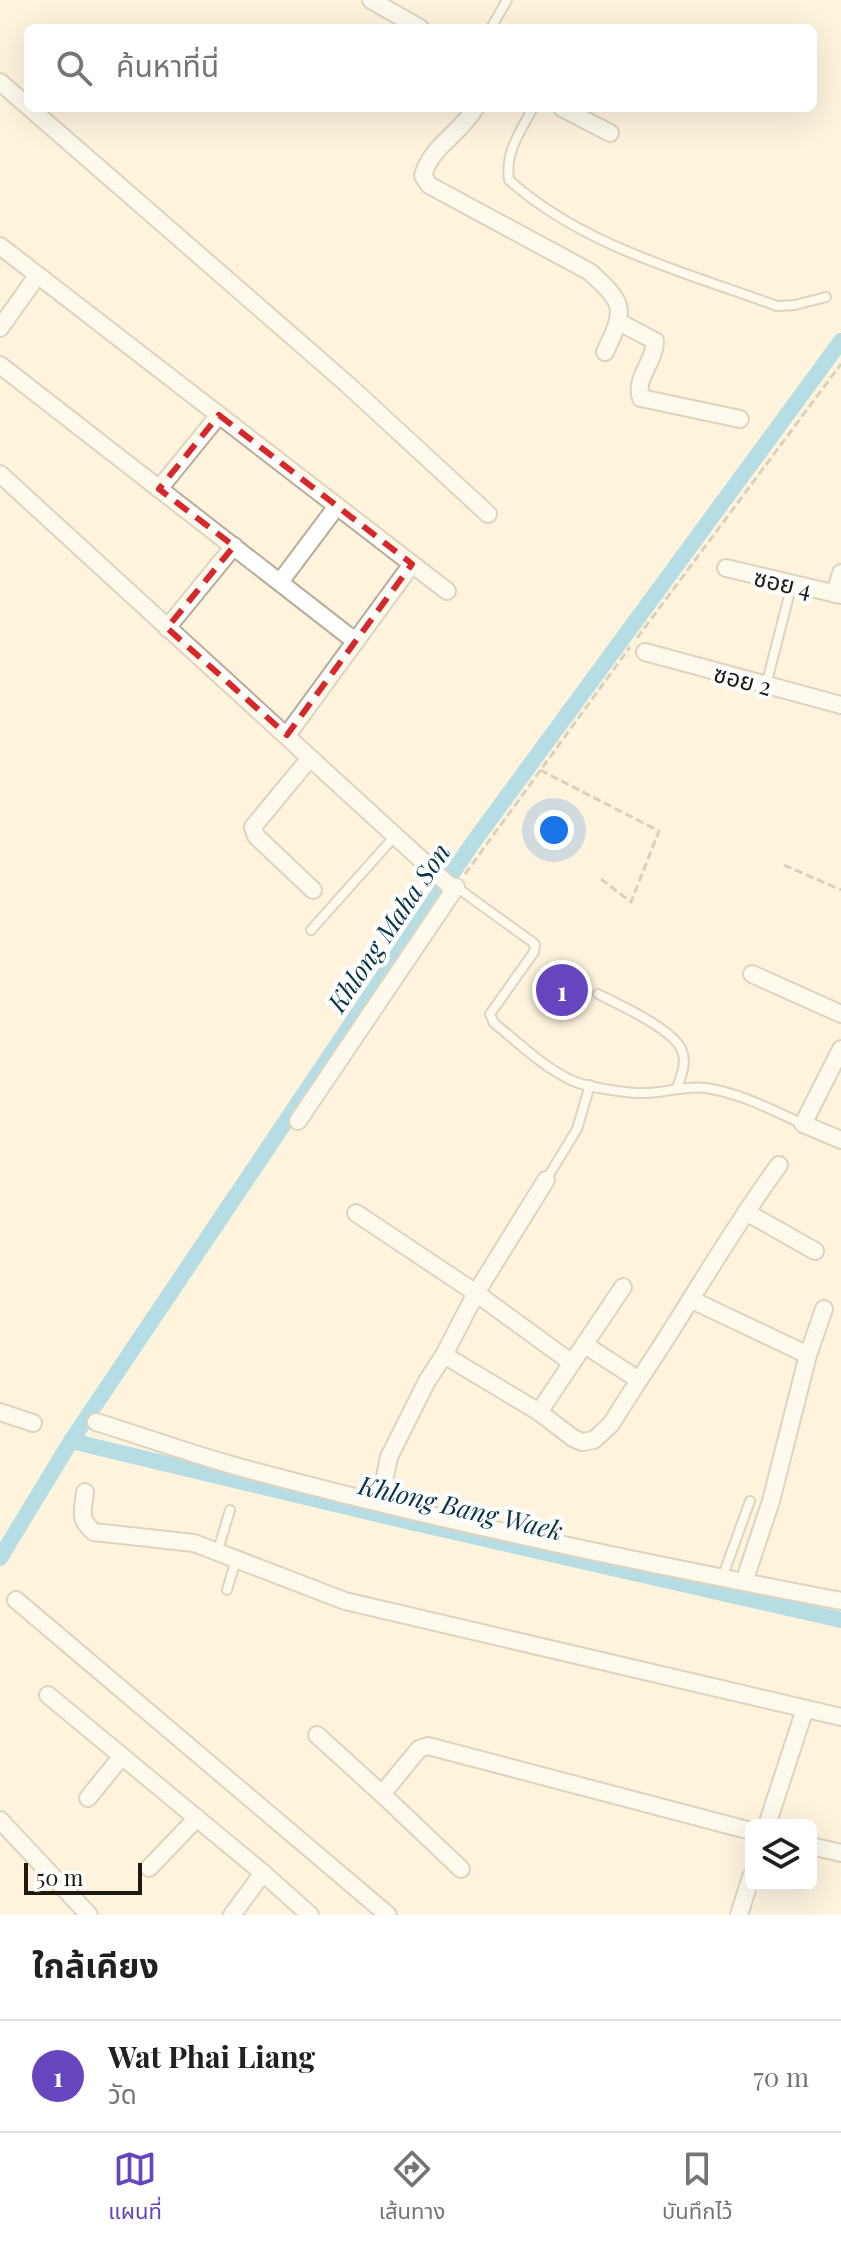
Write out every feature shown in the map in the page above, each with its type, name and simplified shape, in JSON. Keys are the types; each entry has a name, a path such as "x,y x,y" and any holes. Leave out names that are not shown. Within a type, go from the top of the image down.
{"street":[{"path":"371,0 413,24"},
{"path":"0,82 24,103"},
{"path":"34,112 347,384 488,514"},
{"path":"472,112 426,163 423,176 429,185 590,272 611,291 619,304 619,322 605,352"},
{"path":"570,112 610,133"},
{"path":"0,246 447,591"},
{"path":"0,328 37,276"},
{"path":"619,322 655,341 655,349 639,384 641,398 740,419"},
{"path":"0,365 355,641"},
{"path":"159,489 219,415"},
{"path":"0,474 453,887 298,1121"},
{"path":"280,582 337,506"},
{"path":"167,628 234,546"},
{"path":"287,735 412,564"},
{"name":"ซอย 4","path":"726,568 838,594"},
{"path":"838,594 841,573"},
{"name":"ซอย 2","path":"645,652 841,705"},
{"path":"310,758 253,827 256,836 313,890"},
{"path":"752,974 841,1014"},
{"path":"841,1049 803,1124 841,1140"},
{"path":"444,1355 539,1412 573,1438 582,1442 594,1440 611,1424 692,1300 711,1263 779,1165"},
{"path":"380,1502 389,1457 427,1381 476,1293 546,1180"},
{"path":"746,1212 815,1251"},
{"path":"356,1213 476,1293 572,1363"},
{"path":"539,1412 623,1287"},
{"path":"692,1300 808,1355"},
{"path":"744,1582 771,1501 808,1355 824,1309"},
{"path":"585,1345 639,1380"},
{"path":"0,1412 33,1423"},
{"path":"96,1422 233,1465 380,1502 722,1578 841,1601"},
{"path":"85,1492 82,1517 94,1532 175,1540 218,1550 345,1601 841,1717"},
{"path":"16,1600 388,1915"},
{"path":"48,1695 310,1915"},
{"path":"769,1819 805,1709"},
{"path":"317,1735 461,1869"},
{"path":"382,1794 419,1749 428,1746 745,1829"},
{"path":"88,1798 122,1756"},
{"path":"149,1868 197,1818"},
{"path":"0,1820 89,1915"},
{"path":"817,1847 841,1853"},
{"path":"232,1915 263,1873"},
{"path":"739,1915 747,1891"}],"lane":[{"path":"493,24 507,0"},
{"path":"531,112 510,149 507,166 509,180 546,209 605,242 777,306 826,297"},
{"path":"766,685 792,584"},
{"path":"311,930 395,836"},
{"path":"453,887 535,944 534,952 490,1014 494,1023 553,1068 575,1082 644,1094 677,1088 704,1088 734,1095 803,1124"},
{"path":"598,994 647,1019 682,1047 685,1062 677,1088"},
{"path":"546,1180 577,1129 590,1085"},
{"path":"722,1578 750,1501"},
{"path":"218,1550 230,1510"},
{"path":"227,1590 236,1559"}],"path":[{"path":"453,887 841,364"},
{"path":"540,770 659,831 631,902 601,879"},
{"path":"784,865 841,890"}],"highlighted area":[{"path":"219,415 412,564 287,735 167,628 234,546 159,489"}],"waterway":[{"name":"Khlong Maha Son","path":"0,1558 71,1441 472,844 841,341"},
{"name":"Khlong Bang Waek","path":"71,1441 841,1620"}],"place":[{"name":"Wat Phai Liang","path":"562,990"}]}
